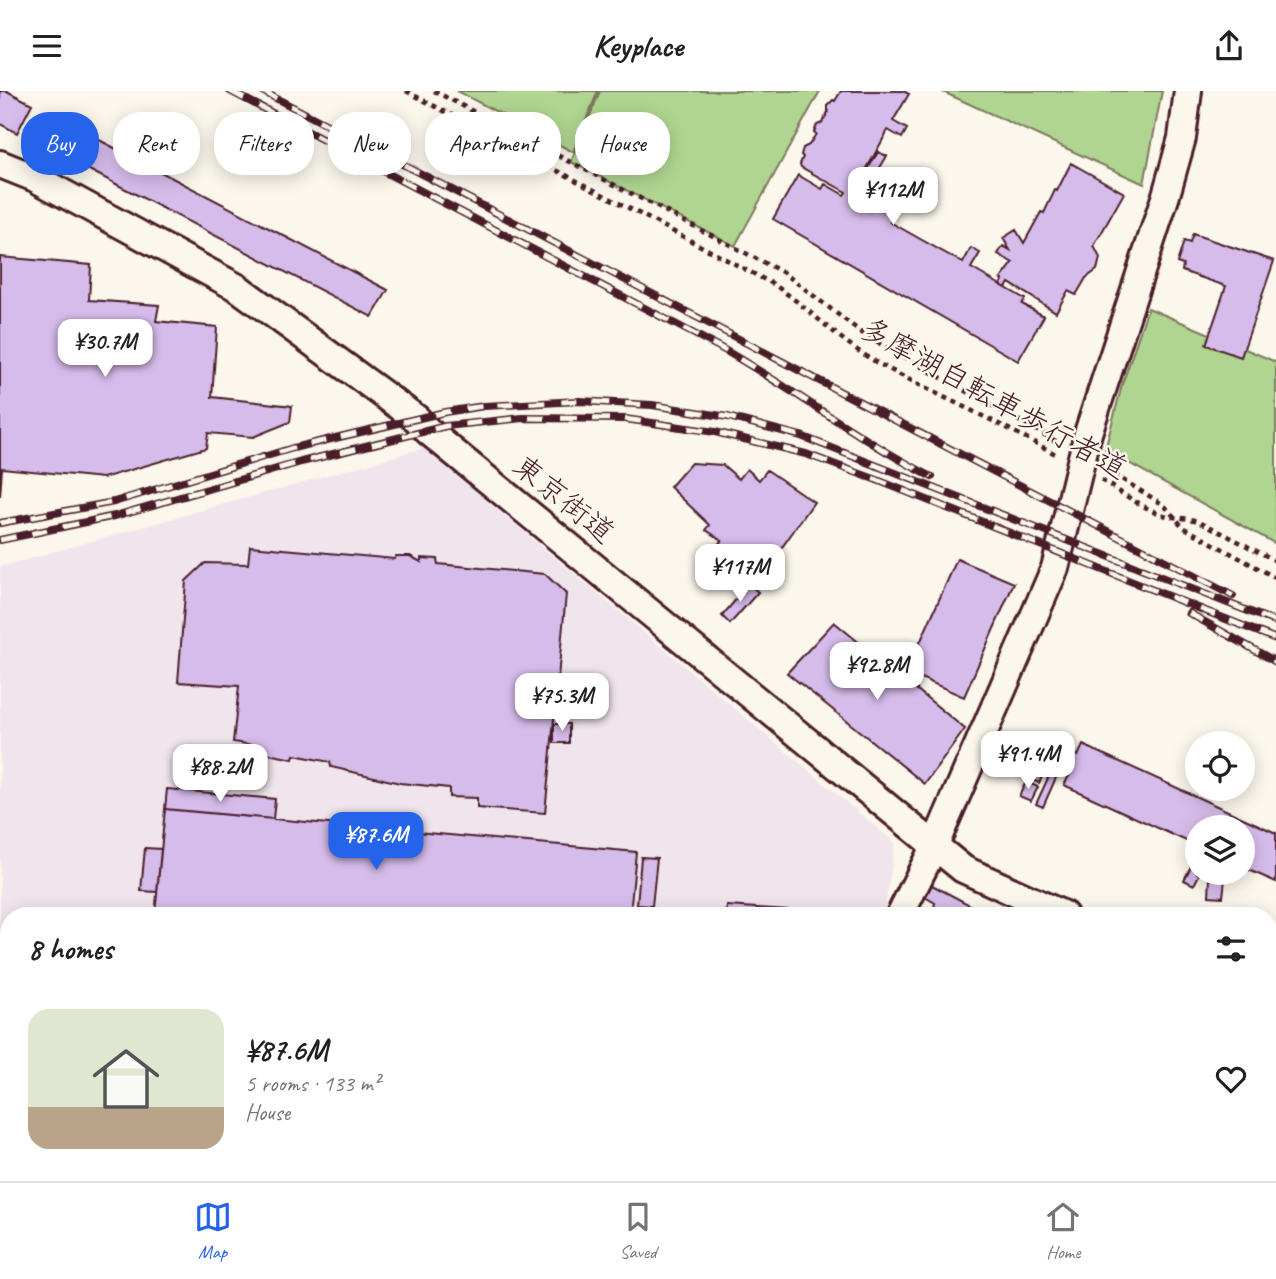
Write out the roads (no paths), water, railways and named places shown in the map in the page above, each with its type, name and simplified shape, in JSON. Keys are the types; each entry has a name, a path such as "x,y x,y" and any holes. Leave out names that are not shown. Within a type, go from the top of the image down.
{"street":[{"path":"904,907 934,847 1055,568 1088,433 1182,138 1188,91"},
{"name":"東京街道","path":"0,164 35,178 238,288 395,403 934,847 963,869 1046,907"}],"railway":[{"path":"230,91 719,347 932,477"},
{"path":"262,91 1233,596"},
{"path":"0,523 114,502 293,448 445,412 484,406 579,401 652,405 728,417 801,436 1276,622"},
{"path":"0,540 115,516 301,462 446,426 523,418 625,419 715,432 806,454 1276,639"},
{"path":"1189,613 1276,662"}]}
